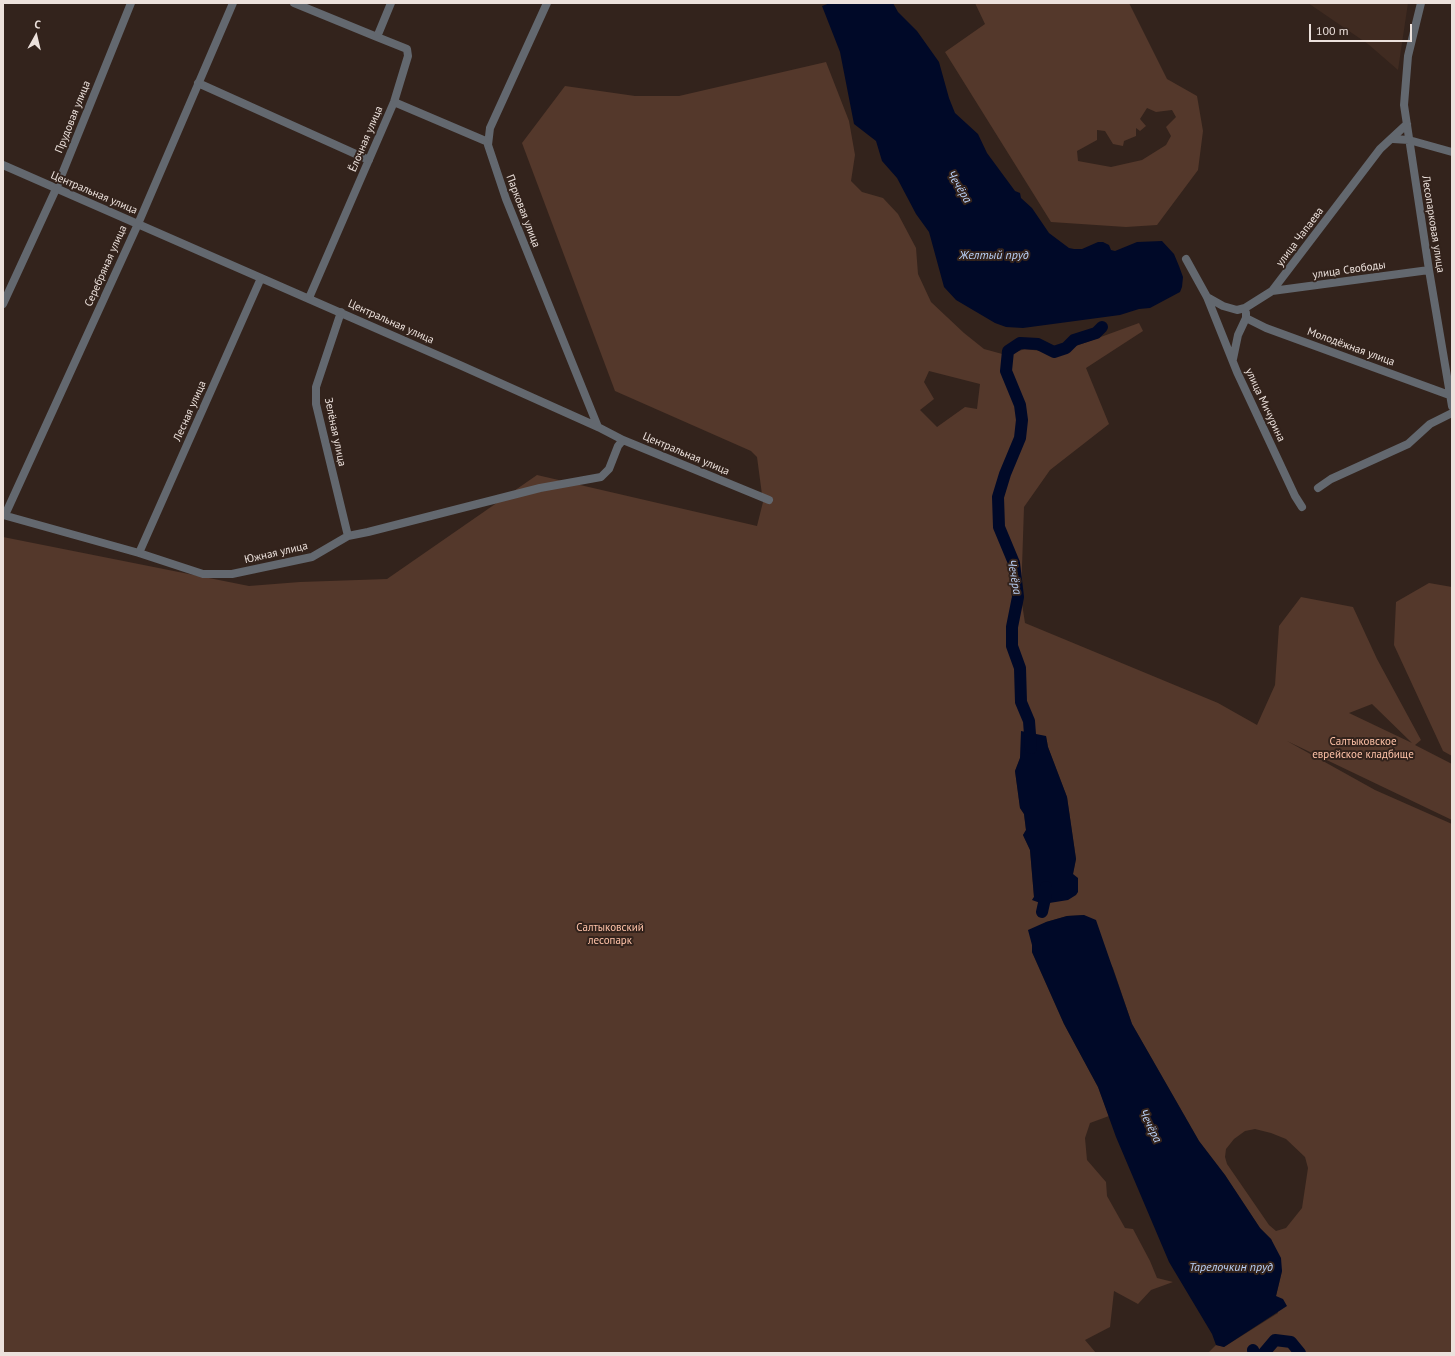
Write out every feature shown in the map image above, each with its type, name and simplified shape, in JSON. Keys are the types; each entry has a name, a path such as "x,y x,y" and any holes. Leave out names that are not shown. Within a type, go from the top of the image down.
{"street":[{"name":"Прудовая улица","path":"3,304 56,189 131,3"},
{"name":"Серебряная улица","path":"4,515 138,224 234,3"},
{"path":"294,3 377,37 391,3"},
{"name":"Парковая улица","path":"547,3 490,128 488,146 506,199 598,427"},
{"name":"Лесопарковая улица","path":"1421,3 1411,42 1406,71 1404,99 1429,270 1452,406"},
{"name":"Ёлочная улица","path":"309,298 394,102 408,56 407,49 377,37"},
{"path":"198,83 369,160"},
{"path":"394,102 488,142"},
{"name":"улица Чапаева","path":"1245,308 1272,291 1380,149 1393,139 1407,124"},
{"path":"1393,139 1409,140 1452,152"},
{"name":"Центральная улица","path":"3,165 341,312 598,427 623,440 770,500"},
{"path":"1186,258 1207,297 1233,361"},
{"name":"улица Свободы","path":"1272,291 1429,270"},
{"name":"Лесная улица","path":"139,553 261,278"},
{"path":"1207,297 1230,309 1245,308 1246,318"},
{"name":"Зелёная улица","path":"341,312 316,387 316,404 348,536"},
{"name":"Молодёжная улица","path":"1246,318 1266,328 1451,395"},
{"name":"улица Мичурина","path":"1246,318 1238,335 1233,361 1285,475 1302,507"},
{"path":"1318,488 1331,479 1408,444 1430,424 1452,413"},
{"name":"Южная улица","path":"4,515 139,553 203,574 232,574 312,558 348,536 540,488 601,477 609,469 618,446 623,440"}],"shaded area":[{"path":"1308,3 1408,3 1398,70 1368,44"}],"green space":[{"path":"975,3 1129,3 1167,79 1197,96 1203,131 1198,170 1157,225 1126,227 1051,222 945,52 985,24","holes":["1147,108 1156,112 1172,110 1176,117 1166,127 1171,136 1166,145 1142,160 1111,167 1078,161 1077,151 1097,140 1097,130 1105,131 1113,144 1123,146 1124,141 1136,136 1136,128 1140,131 1146,126 1140,119"]},
{"name":"Салтыковский лесопарк","path":"826,62 849,121 855,155 851,181 862,192 883,198 898,214 916,248 918,274 931,302 964,333 984,349 1006,355 1025,349 1057,353 1139,323 1143,331 1086,368 1109,424 1050,470 1024,507 1021,597 1025,623 1218,703 1257,725 1275,685 1279,626 1301,597 1353,607 1377,659 1421,740 1415,745 1452,764 1452,820 1287,741 1375,790 1452,824 1452,1353 1208,1353 1216,1345 1224,1347 1278,1313 1276,1296 1282,1271 1271,1239 1260,1228 1225,1175 1199,1141 1132,1024 1113,968 1084,915 1067,916 1046,922 1032,945 1032,952 1064,1024 1098,1087 1109,1116 1090,1123 1085,1138 1087,1160 1106,1182 1107,1196 1125,1228 1133,1229 1157,1278 1173,1282 1151,1290 1138,1304 1114,1291 1110,1327 1085,1340 1096,1353 3,1353 3,537 249,586 300,582 387,579 537,475 757,526 763,502 757,457 751,451 615,391 522,143 565,86 635,96 679,96","holes":["929,371 980,384 977,409 965,407 937,427 920,410 934,399 924,382","1372,704 1412,743 1349,713","1046,736 1048,747 1067,797 1076,859 1073,874 1032,900 1034,897 1030,850 1023,835 1026,830 1024,814 1020,808 1015,771 1020,758","1255,1129 1286,1139 1305,1157 1308,1168 1302,1208 1286,1228 1276,1231 1269,1225 1227,1164 1225,1157 1226,1149 1234,1139 1245,1131"]},
{"path":"1429,583 1452,587 1452,756 1443,751 1394,645 1396,602"}],"water":[{"name":"Желтый пруд","path":"830,3 893,3 898,12 917,31 939,62 949,98 955,113 978,134 987,153 1015,191 1020,193 1021,198 1032,208 1049,233 1069,248 1074,249 1082,249 1098,242 1103,242 1109,245 1111,250 1115,251 1137,242 1162,241 1174,254 1183,277 1180,292 1150,308 1139,309 1120,315 1023,328 1006,327 995,323 956,300 944,287 929,232 916,214 897,178 882,161 876,141 854,124 840,52 822,6"},
{"path":"1021,731 1046,736 1048,747 1067,797 1076,859 1073,874 1078,878 1078,892 1068,900 1043,904 1032,900 1034,897 1030,850 1023,835 1026,830 1024,814 1020,808 1015,771 1020,758"},
{"name":"Тарелочкин пруд","path":"1084,915 1096,920 1132,1024 1199,1141 1225,1175 1260,1228 1271,1239 1281,1258 1282,1271 1276,1296 1283,1299 1287,1306 1224,1347 1216,1345 1212,1334 1169,1262 1116,1137 1098,1087 1064,1024 1032,952 1032,945 1028,930 1046,922 1067,916"}],"waterway":[{"name":"Чечёра","path":"1031,748 1029,721 1021,702 1020,668 1012,646 1012,627 1018,597 1014,563 999,527 998,497 1005,474 1020,438 1022,420 1020,405 1006,371 1008,351 1020,343 1038,344 1054,352 1066,348 1074,340 1096,333 1102,327"},
{"name":"Чечёра","path":"1042,912 1046,887"},
{"name":"Чечёра","path":"1264,1353 1275,1340 1291,1342 1300,1353"}],"park label":[{"name":"Салтыковское еврейское кладбище","path":"1363,748"}]}
